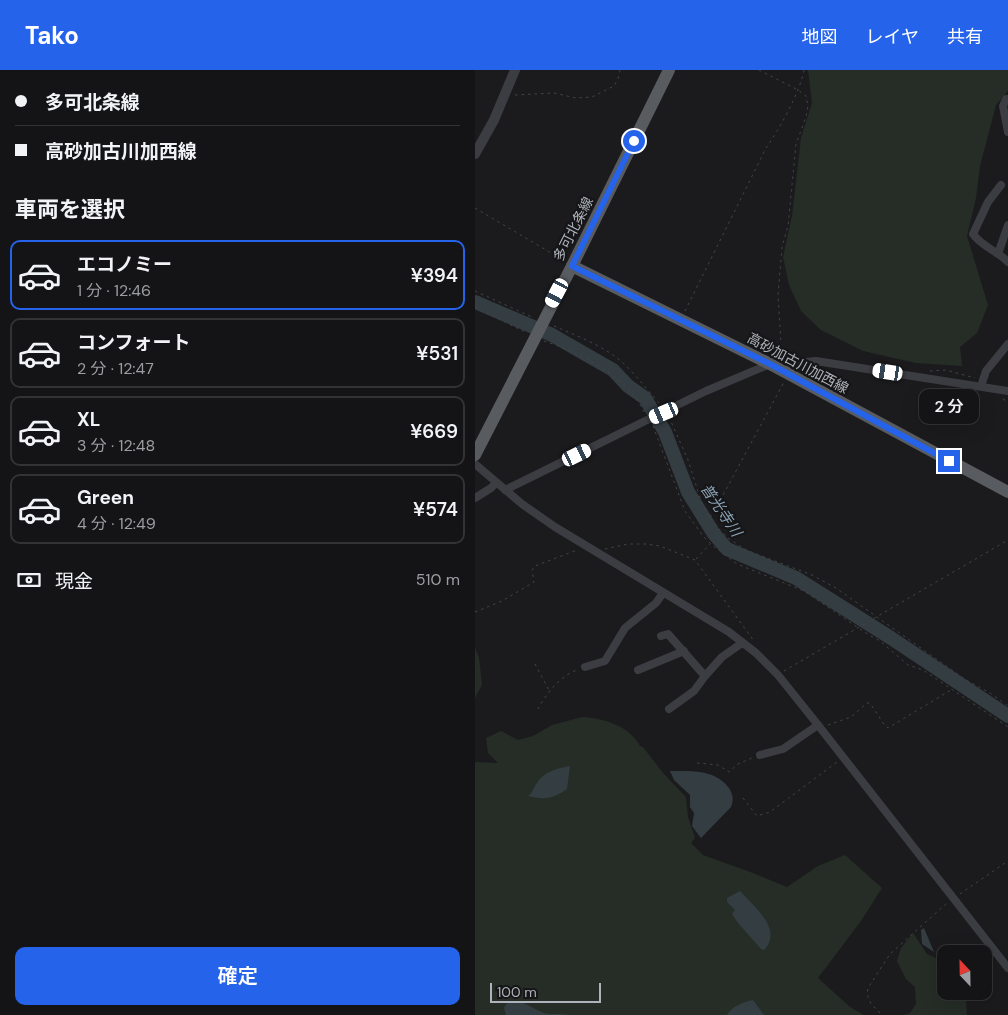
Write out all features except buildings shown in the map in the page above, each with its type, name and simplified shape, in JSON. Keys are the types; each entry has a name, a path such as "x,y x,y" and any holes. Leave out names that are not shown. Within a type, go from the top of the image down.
{"main road":[{"name":"多可北条線","path":"475,455 572,266 669,70"},
{"name":"高砂加古川加西線","path":"572,266 781,370 1008,492"}],"street":[{"path":"475,154 494,120 515,70"},
{"path":"1008,99 1006,99 1003,106 1008,132"},
{"path":"1001,184 988,202 973,234 979,242 1008,262"},
{"path":"998,254 1008,225"},
{"path":"982,382 986,371 1008,344"},
{"path":"505,490 706,391 781,370 794,363 816,361 919,377 982,382 1008,391"},
{"path":"475,464 496,483 555,527 729,632 778,675 1008,968"},
{"path":"475,498 496,483"},
{"path":"585,667 605,661 625,628 655,603 663,593"},
{"path":"661,636 668,634 705,676"},
{"path":"669,709 698,688 705,676 722,657 744,644 755,642"},
{"path":"638,670 684,651"},
{"path":"760,755 783,749 820,727"}],"path":[{"path":"504,95 554,93 576,98 592,97 614,86 620,70"},
{"path":"710,517 781,370 782,362 778,294 782,248 788,226 796,144 808,106 806,96 798,90 759,70"},
{"path":"680,320 766,148 798,90 804,70"},
{"path":"475,208 572,266"},
{"path":"475,291 591,342 623,363 644,385 665,412 688,460 703,507 728,538 746,550 812,575 836,588 966,680 1008,706"},
{"path":"475,307 590,360 605,370 631,393 653,426 685,511 703,536 737,564 804,591 880,641 908,665 923,670 1008,728"},
{"path":"919,377 922,373 945,370 982,382"},
{"path":"778,675 1008,540"},
{"path":"695,560 711,543"},
{"path":"475,612 503,601 534,582 532,570 535,566 577,550 586,544"},
{"path":"599,553 601,550 613,546 646,544 660,546 695,560 755,642"},
{"path":"535,664 549,692"},
{"path":"538,709 549,692 572,672 585,667"},
{"path":"820,727 851,717 867,703 870,703 888,728 952,689"},
{"path":"697,764 718,765 729,772 738,764 760,755"},
{"path":"743,798 757,816 769,812 843,758"},
{"path":"880,1013 871,1004 867,994 868,988 890,954 953,898 1008,860"}],"shaded area":[{"path":"808,70 1008,70 1008,91 996,105 980,166 976,198 967,236 988,305 977,333 960,347 962,366 916,363 863,351 821,330 801,311 789,285 783,257 792,216 801,138 812,103"},
{"path":"475,647 479,658 482,685 475,698"},
{"path":"582,717 599,719 615,724 630,733 640,746 643,747 664,774 686,797 688,817 695,838 691,843 703,855 787,887 818,866 845,855 882,888 861,921 818,978 850,1007 864,1015 475,1015 475,762 498,763 488,753 486,738 501,731 518,740 533,736 552,725"},
{"path":"570,766 567,789 548,798 528,796 540,779 547,773"},
{"path":"670,771 694,771 710,774 717,777 729,788 733,799 731,807 701,838 692,826 694,813 690,807 690,795 674,780"},
{"path":"740,891 759,911 769,926 771,934 764,950 738,923 732,914 735,910 727,902 727,898"},
{"path":"924,928 934,952 922,944 921,930"},
{"path":"913,933 927,954 937,959 937,1000 966,1000 967,1015 904,1015 910,1013 916,1004 915,987 906,979 897,961 901,948"},
{"path":"753,1000 764,1015 727,1015 738,1005"},
{"path":"513,1001 525,1004 544,1013 569,1015 506,1015 504,1008 506,1004"}],"waterway":[{"name":"普光寺川","path":"475,302 552,335 613,370 628,386 645,398 665,432 688,492 714,534 727,549 796,578 891,638 1008,716"}],"route":[{"path":"634,141 572,266 770,364 949,461"}]}
